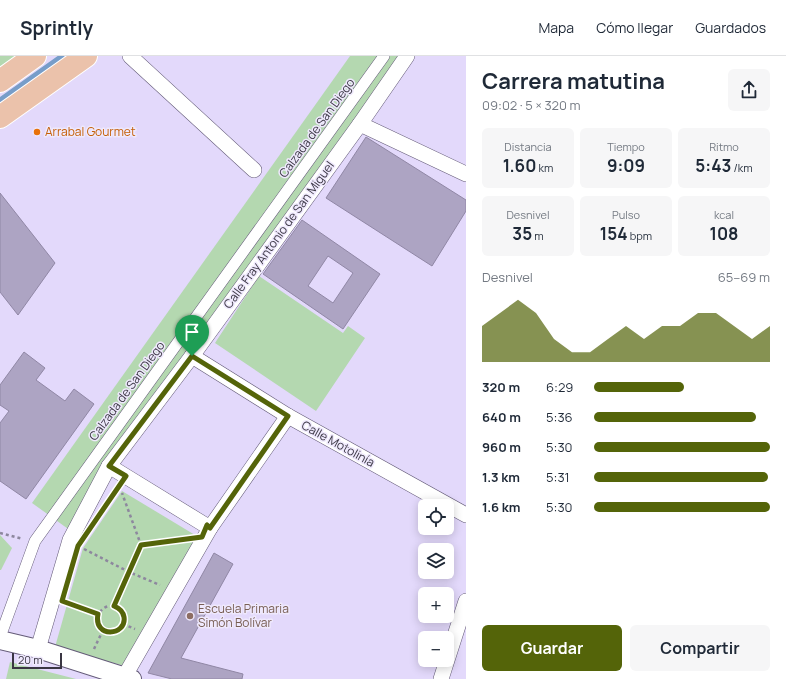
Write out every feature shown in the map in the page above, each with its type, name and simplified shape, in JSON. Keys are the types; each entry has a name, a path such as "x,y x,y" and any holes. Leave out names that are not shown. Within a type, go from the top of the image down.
{"main road":[{"path":"0,81 35,56"},
{"path":"0,117 86,56"}],"street":[{"path":"130,56 254,170"},
{"name":"Calzada de San Diego","path":"0,638 35,541 384,56"},
{"name":"Calle Fray Antonio de San Miguel","path":"38,648 70,540 109,466 192,356 360,124 407,56"},
{"path":"360,124 466,174"},
{"name":"Calle Motolinía","path":"192,356 288,416 466,515"},
{"path":"0,638 38,648 126,678 209,526 288,416"},
{"path":"109,466 209,526"},
{"path":"442,679 466,601"}],"path":[{"path":"114,606 141,545 119,486 126,476"},
{"path":"141,545 202,537 209,526"},
{"path":"0,533 35,541"},
{"path":"78,546 129,572 165,587"},
{"path":"62,601 98,614"},
{"path":"106,606 114,606 122,613 124,620 123,624 121,628 114,632 103,630 98,623 98,614 106,606"},
{"path":"92,654 103,630"}],"green space":[{"path":"0,56 19,56 0,69"},
{"path":"350,56 401,56 71,531 32,503"},
{"path":"259,276 343,333 348,326 365,338 316,411 215,343"},
{"path":"122,491 200,538 125,666 55,647 83,548"},
{"path":"0,535 12,548 1,570 0,570"},
{"path":"10,662 76,679 6,679"}],"building":[{"path":"366,137 466,200 466,211 432,266 326,198"},
{"path":"0,193 55,263 18,315 0,292"},
{"path":"302,220 380,274 343,329 263,274","holes":["328,256 353,273 333,303 308,286"]},
{"path":"24,352 45,368 36,380 65,401 74,389 94,404 26,499 0,481 0,423 9,411 0,405 0,385"},
{"path":"214,553 233,564 181,658 243,674 242,679 172,679 148,673"}],"waterway":[{"path":"0,100 62,56"}],"place":[{"name":"Arrabal Gourmet","path":"37,132"},
{"name":"Escuela Primaria Simón Bolívar","path":"190,616"}],"route":[{"path":"192,356 288,416 210,528 207,525 202,537 141,545 114,606 120,610 124,616 123,624 121,628 114,632 106,632 98,623 98,614 62,601 78,546 126,476 109,466 192,356"}]}
